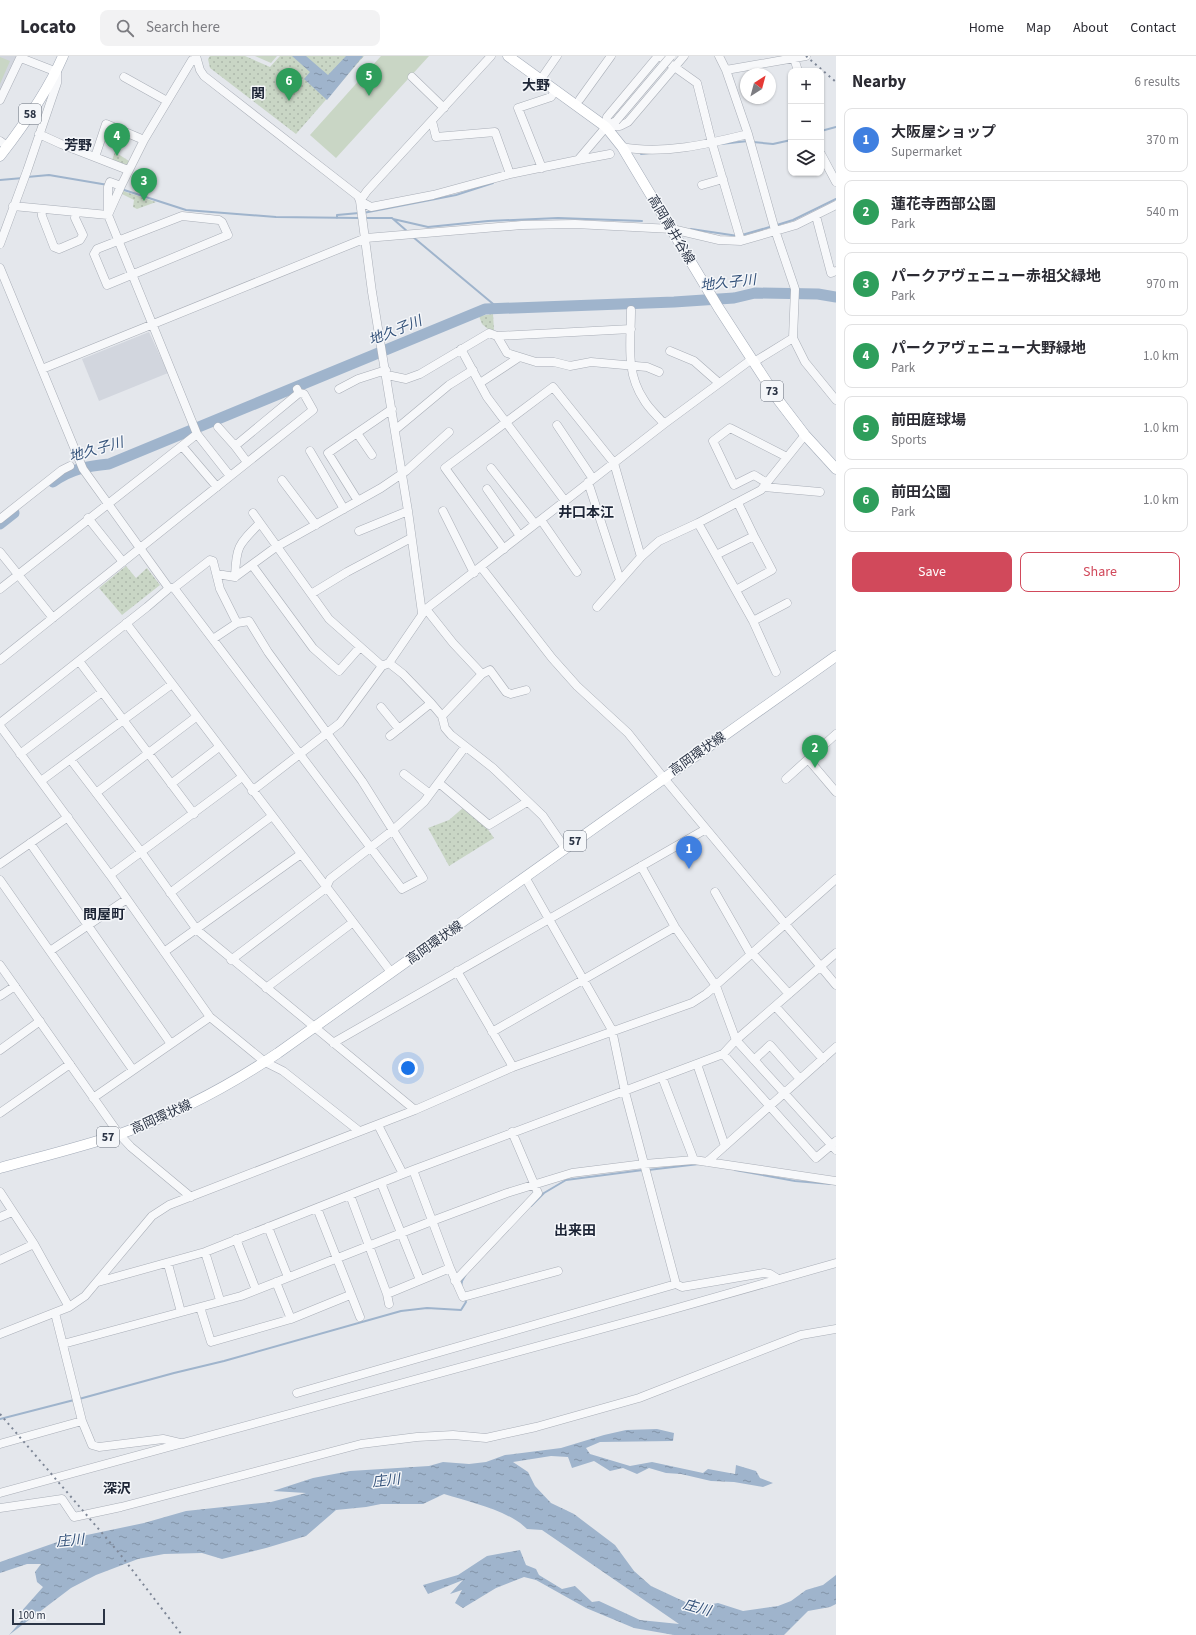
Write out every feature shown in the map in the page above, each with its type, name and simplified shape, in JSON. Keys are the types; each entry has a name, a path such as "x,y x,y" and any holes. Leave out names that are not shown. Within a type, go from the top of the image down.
{"main road":[{"name":"58","path":"0,156 4,144 56,72 63,56"},
{"name":"高岡青井谷線","path":"508,56 606,127 622,147 717,306 779,401 805,435 836,469"},
{"name":"高岡環状線","path":"0,1168 119,1134 166,1116 228,1084 265,1062 663,777 836,656"}],"street":[{"path":"360,201 367,191 491,56"},
{"path":"541,79 557,56"},
{"path":"580,99 611,56"},
{"path":"606,127 607,117 658,56 697,83 712,143 740,238"},
{"path":"578,160 606,127 616,121 671,56"},
{"path":"606,127 620,126 628,122 684,56"},
{"path":"719,56 726,70 748,134 774,227 795,289 793,338 805,362 836,400"},
{"path":"726,70 806,56"},
{"path":"0,100 21,57 56,72 57,83 22,187 13,206 0,244"},
{"path":"108,215 119,188 144,140 192,60 197,58 200,70 204,76 358,196 362,212 372,292 384,358 411,538 424,611 482,674"},
{"path":"794,58 797,68"},
{"path":"124,77 168,101"},
{"path":"412,77 444,108"},
{"path":"542,168 518,108 551,97 556,90"},
{"path":"432,121 436,137 496,132 510,174"},
{"path":"94,157 106,124 144,140"},
{"path":"39,134 128,170"},
{"path":"622,147 650,150 712,143 748,134"},
{"path":"360,201 372,207 443,193 510,174 610,154"},
{"path":"824,160 836,182"},
{"path":"702,185 723,179"},
{"path":"119,188 108,185 108,215 118,241 194,431 230,476"},
{"path":"42,369 366,238 522,225 575,224 672,229 719,240 740,238 774,227 796,224 816,216 836,205"},
{"path":"13,206 108,215"},
{"path":"41,209 42,216 54,246 59,249 80,240 83,235 75,218 76,212"},
{"path":"182,216 219,220 222,222 228,235 107,285 94,254 97,249 118,241 182,216"},
{"path":"816,216 831,273 836,270"},
{"path":"0,268 76,454 83,469 107,504 140,549 213,639 402,889 423,878 362,781 268,652 249,621 237,623 213,639"},
{"path":"631,310 630,365 634,380 644,401 664,424"},
{"path":"340,389 358,379 386,372 406,379 420,374 489,333 497,336 631,329"},
{"path":"497,336 507,353 518,358 536,362 554,362 570,366 591,362 630,365 647,367 659,372"},
{"path":"252,791 340,723 386,665 424,611 719,383 753,360 793,338"},
{"path":"461,349 487,397 565,501"},
{"path":"670,351 694,361 719,383"},
{"path":"480,383 518,358"},
{"path":"395,430 449,385 473,370"},
{"path":"504,548 445,468 553,387 614,463 641,557"},
{"path":"0,660 313,410 304,394 298,391 235,446"},
{"path":"358,502 328,453 392,409"},
{"path":"557,425 591,481 620,580"},
{"path":"218,427 247,462"},
{"path":"787,457 730,428 713,441 734,485 754,476 766,485 820,492"},
{"path":"0,589 88,518 182,446 194,431"},
{"path":"217,574 235,577 276,548 381,488 406,471 449,432"},
{"path":"357,433 372,455"},
{"path":"597,607 641,557 659,540 698,523 761,490 805,435"},
{"path":"182,446 217,487"},
{"path":"310,451 344,509"},
{"path":"0,519 62,470 70,466"},
{"path":"491,468 538,522 577,572"},
{"path":"282,480 316,525"},
{"path":"487,489 520,536"},
{"path":"736,590 772,570 738,503"},
{"path":"359,530 408,511"},
{"path":"443,511 474,573"},
{"path":"253,513 276,548 330,619 360,647 386,665 403,674 442,716 445,728 465,748 494,768 543,816 565,848"},
{"path":"88,518 123,562"},
{"path":"698,523 753,621 776,672"},
{"path":"235,577 236,553 241,542 259,524"},
{"path":"716,555 754,536"},
{"path":"311,594 347,572 411,538"},
{"path":"0,552 53,618"},
{"path":"0,722 162,594 210,560 213,561 220,589 237,623"},
{"path":"252,565 313,648 339,671 360,647"},
{"path":"481,567 552,658 577,686 628,733 836,985"},
{"path":"753,621 787,603"},
{"path":"126,623 352,923 391,972"},
{"path":"78,661 194,814"},
{"path":"442,716 482,674 490,670 506,692 511,694 526,690"},
{"path":"41,781 172,684"},
{"path":"20,754 102,692"},
{"path":"390,736 431,703"},
{"path":"381,707 399,729"},
{"path":"96,793 196,716"},
{"path":"0,726 110,875 210,1017 265,1062 283,1071 359,1131"},
{"path":"786,779 836,734"},
{"path":"171,784 219,747"},
{"path":"231,960 326,888 330,879 393,830 430,794 465,748"},
{"path":"808,759 836,792"},
{"path":"71,760 142,853 197,930 231,960 415,1110"},
{"path":"404,774 430,794"},
{"path":"110,875 142,853 242,777"},
{"path":"439,783 489,825 527,802"},
{"path":"170,893 272,816"},
{"path":"0,864 68,817"},
{"path":"333,1043 706,829"},
{"path":"30,843 171,1044"},
{"path":"164,952 197,930 301,854"},
{"path":"641,866 675,927 716,986 736,1040 834,1145 816,1158 723,1054"},
{"path":"524,877 612,1030 624,1092 676,1284"},
{"path":"0,880 133,1070"},
{"path":"0,1334 55,1313 70,1306 85,1296 152,1216 169,1205 378,1125 513,1067 612,1030 692,1003 716,986 785,924 834,884"},
{"path":"716,892 752,954 789,994"},
{"path":"50,951 127,899"},
{"path":"266,988 352,923"},
{"path":"492,1032 675,927"},
{"path":"98,1282 168,1264 205,1252 512,1132 624,1092 723,1054 736,1040 836,952"},
{"path":"0,964 119,1134 131,1147 191,1196"},
{"path":"457,971 513,1067"},
{"path":"0,996 15,986"},
{"path":"775,1006 823,1059"},
{"path":"93,1098 210,1017"},
{"path":"0,1050 40,1021"},
{"path":"754,1060 770,1046 800,1079"},
{"path":"707,1162 836,1047"},
{"path":"0,1113 70,1064"},
{"path":"697,1064 725,1146"},
{"path":"662,1077 694,1160"},
{"path":"378,1125 403,1174"},
{"path":"455,1281 538,1193 512,1132"},
{"path":"63,1344 200,1307 220,1300 241,1296 432,1221 572,1173 644,1164 694,1160 836,1181"},
{"path":"413,1170 455,1281 463,1297 558,1271"},
{"path":"381,1183 420,1280"},
{"path":"0,1192 34,1244 70,1306"},
{"path":"350,1195 387,1294 389,1304"},
{"path":"317,1208 350,1295 360,1317"},
{"path":"0,1217 12,1212"},
{"path":"268,1227 288,1277"},
{"path":"236,1239 256,1290"},
{"path":"0,1260 34,1244"},
{"path":"205,1252 220,1300"},
{"path":"0,1493 667,1311 778,1278 836,1263"},
{"path":"168,1264 181,1312"},
{"path":"387,1294 450,1268"},
{"path":"297,1393 676,1284 682,1287 764,1273 778,1278"},
{"path":"276,1282 291,1319"},
{"path":"200,1307 211,1342 291,1319 350,1295"},
{"path":"55,1313 82,1421 92,1445 99,1447 163,1439 182,1443"},
{"path":"0,1508 62,1499 74,1517 121,1507 361,1444 417,1437 453,1435 486,1438 536,1427 639,1398 801,1336 836,1329"},
{"path":"0,1444 82,1421"}],"shaded area":[{"path":"0,56 17,56 0,94"},
{"path":"149,332 168,373 99,401 82,359"}],"green space":[{"path":"210,56 245,56 270,67 280,56 364,56 296,134 210,68 208,59"},
{"path":"255,56 277,56 271,63"},
{"path":"381,56 429,56 336,158 310,135"},
{"path":"0,57 10,61 0,84"},
{"path":"115,152 129,161 127,165 112,160"},
{"path":"123,191 156,202 137,209 133,207 134,200 122,194"},
{"path":"493,314 494,330 489,330 482,324 479,316"},
{"path":"126,566 136,578 147,568 160,585 122,615 99,588"},
{"path":"464,807 487,828 494,838 449,866 428,828 449,820"}],"water":[{"path":"292,56 306,56 328,75 346,56 363,56 327,100 304,79 310,72"},
{"name":"庄川","path":"657,1429 674,1433 673,1441 600,1442 586,1448 590,1454 630,1466 652,1462 703,1473 708,1469 735,1474 736,1465 756,1471 760,1478 773,1483 763,1487 734,1482 711,1481 681,1474 666,1473 649,1468 637,1474 623,1468 610,1471 594,1461 572,1468 568,1457 551,1456 513,1462 528,1472 535,1486 551,1503 574,1514 615,1545 634,1571 651,1586 696,1607 718,1603 743,1611 778,1606 791,1601 806,1590 823,1585 836,1575 836,1604 830,1607 808,1611 784,1635 674,1635 634,1628 586,1608 536,1580 524,1577 496,1588 463,1608 455,1603 462,1590 450,1594 463,1580 428,1594 423,1585 458,1575 487,1556 520,1550 526,1565 536,1569 539,1575 562,1589 575,1586 592,1602 599,1601 640,1620 679,1624 542,1530 527,1529 519,1522 499,1512 444,1494 423,1504 381,1504 336,1510 306,1536 222,1559 202,1553 164,1554 138,1559 96,1575 71,1588 9,1635 28,1613 19,1614 43,1587 37,1582 35,1572 41,1564 27,1564 0,1573 0,1562 63,1540 144,1523 186,1511 271,1502 306,1493 273,1491 313,1478 350,1471 429,1466 443,1462 469,1464 486,1462 505,1455 561,1448 626,1430"}],"waterway":[{"path":"824,130 836,127"},
{"path":"721,144 748,141"},
{"path":"753,142 773,144 788,141"},
{"path":"641,154 649,153"},
{"path":"27,177 49,175 108,185"},
{"path":"0,180 23,178"},
{"path":"363,213 456,195 493,183"},
{"path":"121,189 186,210 276,217 359,218"},
{"path":"777,225 793,220 836,199"},
{"path":"337,218 337,215 359,213"},
{"path":"364,218 392,218 408,232"},
{"path":"393,219 428,227 488,221 558,218 642,221"},
{"path":"742,235 773,226"},
{"path":"691,229 738,236"},
{"path":"413,237 498,308"},
{"name":"地久子川","path":"53,482 73,471 109,464 485,309 674,302 734,298 755,293 818,294 836,297"},
{"name":"地久子川","path":"0,524 14,513"},
{"path":"648,1170 699,1164"},
{"path":"531,1206 544,1193 566,1180 643,1170"},
{"path":"735,1170 795,1181 831,1184"},
{"path":"461,1287 462,1281 466,1274"},
{"path":"79,1399 224,1361 401,1311 427,1308 461,1310 466,1302 465,1299"},
{"path":"0,1419 74,1400"}],"railway":[{"path":"806,56 836,82"},
{"path":"0,1414 120,1554 182,1635"}],"place":[{"name":"前田庭球場","path":"369,96"},
{"name":"前田公園","path":"289,101"},
{"name":"パークアヴェニュー大野緑地","path":"117,156"},
{"name":"パークアヴェニュー赤祖父緑地","path":"144,201"},
{"name":"蓮花寺西部公園","path":"815,768"},
{"name":"大阪屋ショップ","path":"689,869"}],"district":[{"name":"大野","path":"536,85"},
{"name":"関","path":"258,93"},
{"name":"芳野","path":"78,145"},
{"name":"井口本江","path":"586,512"},
{"name":"問屋町","path":"104,914"},
{"name":"出来田","path":"575,1230"},
{"name":"深沢","path":"117,1488"}]}
